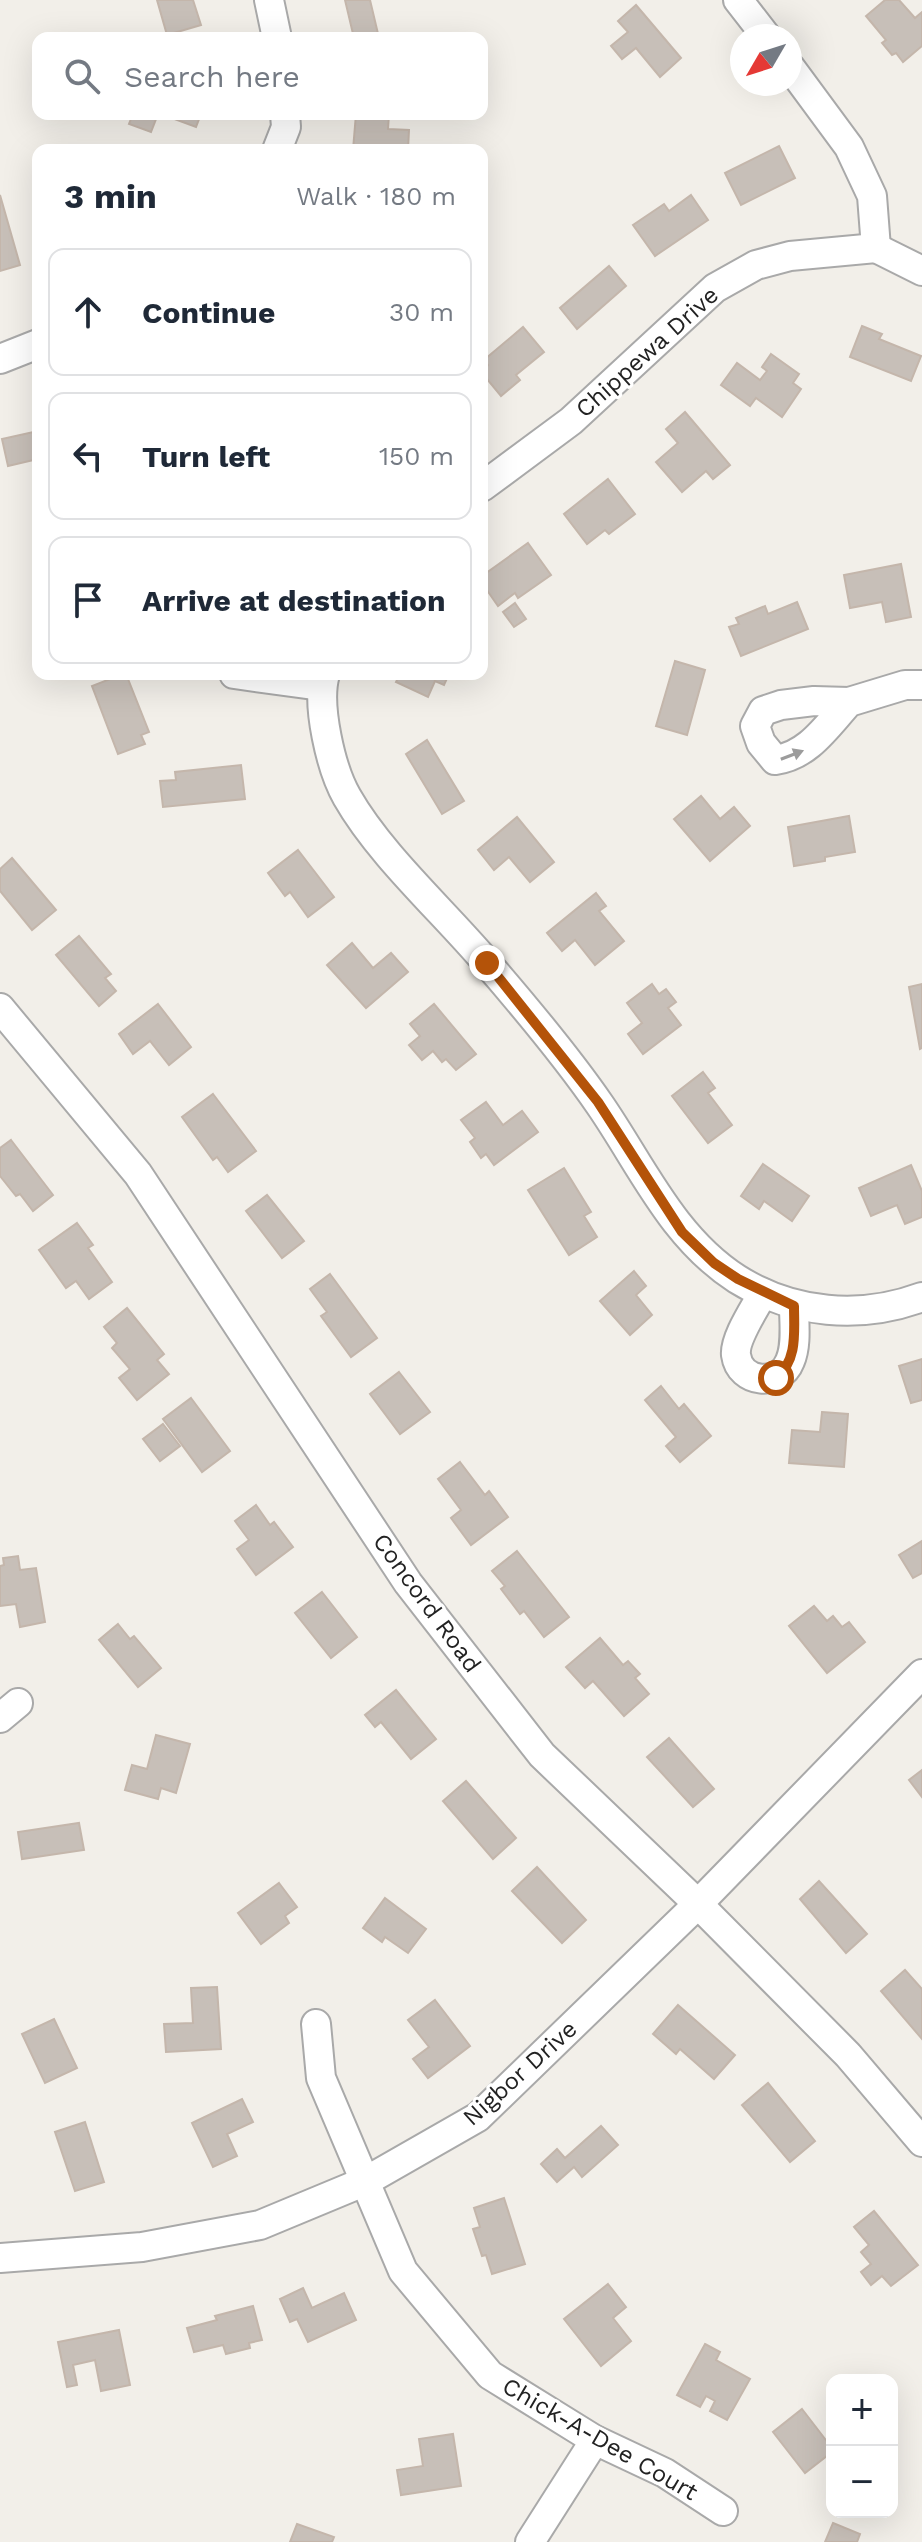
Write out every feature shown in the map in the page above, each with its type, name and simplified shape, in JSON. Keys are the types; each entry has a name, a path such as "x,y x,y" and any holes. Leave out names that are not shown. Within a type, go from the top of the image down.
{"street":[{"path":"269,0 276,32"},
{"path":"738,0 757,24"},
{"path":"802,83 849,147 872,196 876,248 922,271"},
{"path":"279,144 285,120"},
{"name":"Chippewa Drive","path":"488,483 571,421 715,288 756,265 790,256 876,248"},
{"path":"0,359 32,346"},
{"path":"323,680 333,765 345,795 368,829 487,963 598,1102 682,1232 714,1263 763,1293 794,1306 864,1311 901,1305 922,1297"},
{"path":"849,702 905,685 922,685"},
{"name":"Concord Road","path":"0,1008 138,1174 408,1583 542,1755 698,1904 848,2055 922,2142"},
{"path":"763,1293 737,1343 736,1356 742,1370 755,1378 776,1378 785,1371 791,1360 794,1306"},
{"name":"Nigbor Drive","path":"0,2258 142,2247 260,2225 366,2181 478,2117 698,1904 922,1674"},
{"name":"Chick-A-Dee Court","path":"316,2024 321,2078 403,2271 490,2375 595,2440 665,2473 723,2511"},
{"path":"530,2542 595,2440"}],"building":[{"path":"157,0 193,0 201,25 166,32"},
{"path":"345,0 370,0 378,32 353,32"},
{"path":"885,0 899,0 915,18 922,12 922,46 903,62 882,43 886,40 866,16"},
{"path":"636,5 681,58 660,77 636,48 622,59 611,46 628,32 618,21"},
{"path":"131,120 156,120 151,132 129,124"},
{"path":"177,120 199,120 196,127"},
{"path":"356,120 389,120 388,129 409,130 408,144 354,144"},
{"path":"779,146 795,178 741,205 725,173"},
{"path":"0,195 20,265 0,271"},
{"path":"691,195 708,220 655,256 633,225 664,204 669,211"},
{"path":"609,266 626,286 577,329 560,308"},
{"path":"862,326 882,334 879,339 921,356 911,381 850,357"},
{"path":"523,327 544,352 516,375 520,380 501,396 488,380 488,357"},
{"path":"771,354 799,374 793,383 801,389 782,417 756,398 750,406 721,385 737,363 760,380 767,371 762,367"},
{"path":"685,412 730,465 713,479 706,471 682,492 656,462 678,443 666,429"},
{"path":"32,432 32,460 8,466 2,439"},
{"path":"608,479 635,514 609,534 605,530 587,544 564,514"},
{"path":"528,543 551,575 518,598 515,593 498,606 488,592 488,572"},
{"path":"901,564 911,617 886,622 882,602 850,608 844,575"},
{"path":"797,602 808,629 741,656 729,627 739,624 736,618 765,606 768,614"},
{"path":"515,603 526,619 514,627 503,612"},
{"path":"675,661 705,670 687,735 656,726"},
{"path":"108,680 128,680 149,732 141,735 145,744 118,754 92,686"},
{"path":"446,680 444,685 435,681 428,697 396,682"},
{"path":"427,740 464,801 442,814 406,754"},
{"path":"241,765 245,799 163,807 160,781 176,780 175,772"},
{"path":"701,796 720,819 734,807 750,826 710,861 674,819"},
{"path":"849,816 855,852 794,866 788,827"},
{"path":"517,817 554,862 530,882 509,857 494,870 478,850"},
{"path":"298,850 334,897 308,917 290,892 285,896 268,873"},
{"path":"12,858 56,910 32,930 0,891 0,869"},
{"path":"596,893 606,906 599,911 624,941 595,965 575,940 562,951 547,933"},
{"path":"79,936 111,974 105,978 116,991 99,1006 56,955"},
{"path":"352,943 373,968 391,953 408,972 366,1008 327,965"},
{"path":"652,984 659,994 666,989 676,1002 668,1008 681,1025 643,1054 628,1034 642,1023 627,1003"},
{"path":"922,984 922,1048 920,1049 909,987"},
{"path":"158,1004 191,1047 169,1065 150,1041 133,1054 119,1034"},
{"path":"434,1004 476,1054 456,1070 446,1059 442,1062 433,1051 422,1060 409,1045 420,1036 410,1024"},
{"path":"703,1072 715,1088 708,1093 732,1125 708,1143 672,1096"},
{"path":"213,1094 256,1151 228,1172 217,1157 213,1160 182,1117"},
{"path":"486,1102 503,1125 522,1111 538,1132 494,1165 486,1154 481,1158 470,1142 475,1138 461,1120"},
{"path":"11,1140 53,1195 33,1211 0,1176 0,1148"},
{"path":"763,1164 809,1196 792,1221 764,1201 759,1209 741,1196"},
{"path":"911,1165 922,1191 922,1217 905,1224 897,1205 871,1216 859,1188"},
{"path":"564,1168 591,1212 584,1216 597,1237 569,1255 528,1190"},
{"path":"267,1195 304,1241 282,1258 246,1211"},
{"path":"77,1223 93,1245 88,1248 112,1282 89,1299 76,1281 66,1288 39,1250"},
{"path":"634,1271 646,1286 636,1295 652,1315 630,1335 600,1301"},
{"path":"330,1274 377,1338 351,1357 321,1316 327,1312 310,1289"},
{"path":"127,1308 164,1354 157,1360 169,1374 137,1400 119,1378 130,1369 112,1348 117,1343 104,1327"},
{"path":"922,1359 922,1400 911,1403 899,1366"},
{"path":"399,1372 430,1412 400,1434 370,1394"},
{"path":"661,1386 679,1409 684,1404 711,1436 680,1462 666,1446 676,1437 645,1400"},
{"path":"191,1398 230,1451 202,1472 163,1419"},
{"path":"822,1412 848,1414 844,1467 789,1463 792,1430 820,1432"},
{"path":"163,1424 180,1446 160,1461 143,1439"},
{"path":"460,1462 485,1495 489,1491 508,1517 471,1545 451,1518 461,1510 438,1479"},
{"path":"256,1505 270,1525 274,1522 293,1547 256,1575 237,1549 249,1540 235,1521"},
{"path":"922,1541 922,1573 913,1578 899,1555"},
{"path":"517,1551 569,1617 544,1637 524,1611 520,1614 501,1589 505,1586 492,1571"},
{"path":"18,1556 20,1570 36,1568 45,1622 20,1627 16,1604 0,1606 0,1566 4,1565 3,1558"},
{"path":"322,1592 357,1637 331,1658 295,1613"},
{"path":"814,1606 827,1621 833,1616 842,1627 849,1622 865,1642 827,1673 789,1626"},
{"path":"118,1624 130,1639 134,1636 161,1668 138,1687 99,1640"},
{"path":"600,1638 623,1665 628,1661 640,1674 635,1678 649,1694 624,1716 593,1681 585,1688 566,1667"},
{"path":"396,1690 436,1739 411,1759 381,1722 375,1727 365,1715"},
{"path":"156,1735 190,1744 176,1793 161,1788 158,1799 125,1790 132,1765 147,1769"},
{"path":"669,1738 714,1789 693,1807 647,1757"},
{"path":"922,1770 922,1797 909,1780"},
{"path":"466,1781 516,1838 493,1859 443,1801"},
{"path":"79,1823 84,1850 22,1859 18,1832"},
{"path":"537,1867 586,1920 562,1943 512,1891"},
{"path":"819,1881 867,1934 846,1953 800,1899"},
{"path":"279,1883 297,1907 285,1916 289,1923 261,1944 238,1913"},
{"path":"385,1898 426,1929 408,1953 385,1937 382,1942 363,1928"},
{"path":"905,1970 922,1989 922,2039 881,1991"},
{"path":"217,1987 221,2049 166,2052 164,2024 193,2023 191,1988"},
{"path":"435,2000 470,2046 428,2078 413,2059 429,2047 408,2020"},
{"path":"678,2005 735,2055 714,2079 680,2049 676,2054 653,2034"},
{"path":"54,2019 77,2068 45,2083 22,2034"},
{"path":"768,2083 815,2141 790,2162 742,2105"},
{"path":"242,2099 253,2122 227,2134 237,2156 213,2167 192,2123"},
{"path":"85,2122 104,2182 75,2191 55,2132"},
{"path":"601,2126 618,2145 582,2177 574,2167 557,2182 541,2164 557,2149 565,2158"},
{"path":"504,2198 525,2264 492,2274 473,2229 480,2227 474,2208"},
{"path":"874,2211 918,2265 891,2286 882,2276 871,2285 861,2272 871,2264 861,2252 869,2245 854,2227"},
{"path":"608,2284 626,2307 613,2318 631,2341 601,2366 564,2319"},
{"path":"303,2288 312,2308 344,2293 356,2320 308,2342 297,2319 290,2322 280,2299"},
{"path":"253,2306 262,2340 249,2343 250,2348 226,2354 223,2345 194,2352 187,2328 217,2320 215,2316"},
{"path":"119,2330 130,2385 101,2391 95,2360 73,2365 77,2385 67,2387 58,2342"},
{"path":"705,2344 720,2352 716,2360 750,2379 727,2420 710,2411 715,2401 706,2396 700,2407 677,2395"},
{"path":"802,2409 826,2440 826,2457 805,2473 773,2432"},
{"path":"453,2434 461,2486 401,2495 397,2470 423,2466 419,2439"},
{"path":"833,2523 860,2534 857,2542 825,2542"},
{"path":"297,2524 334,2537 332,2542 290,2542"}],"route":[{"path":"487,963 598,1102 682,1232 714,1263 738,1279 794,1306 791,1360 785,1371 776,1378"}]}
